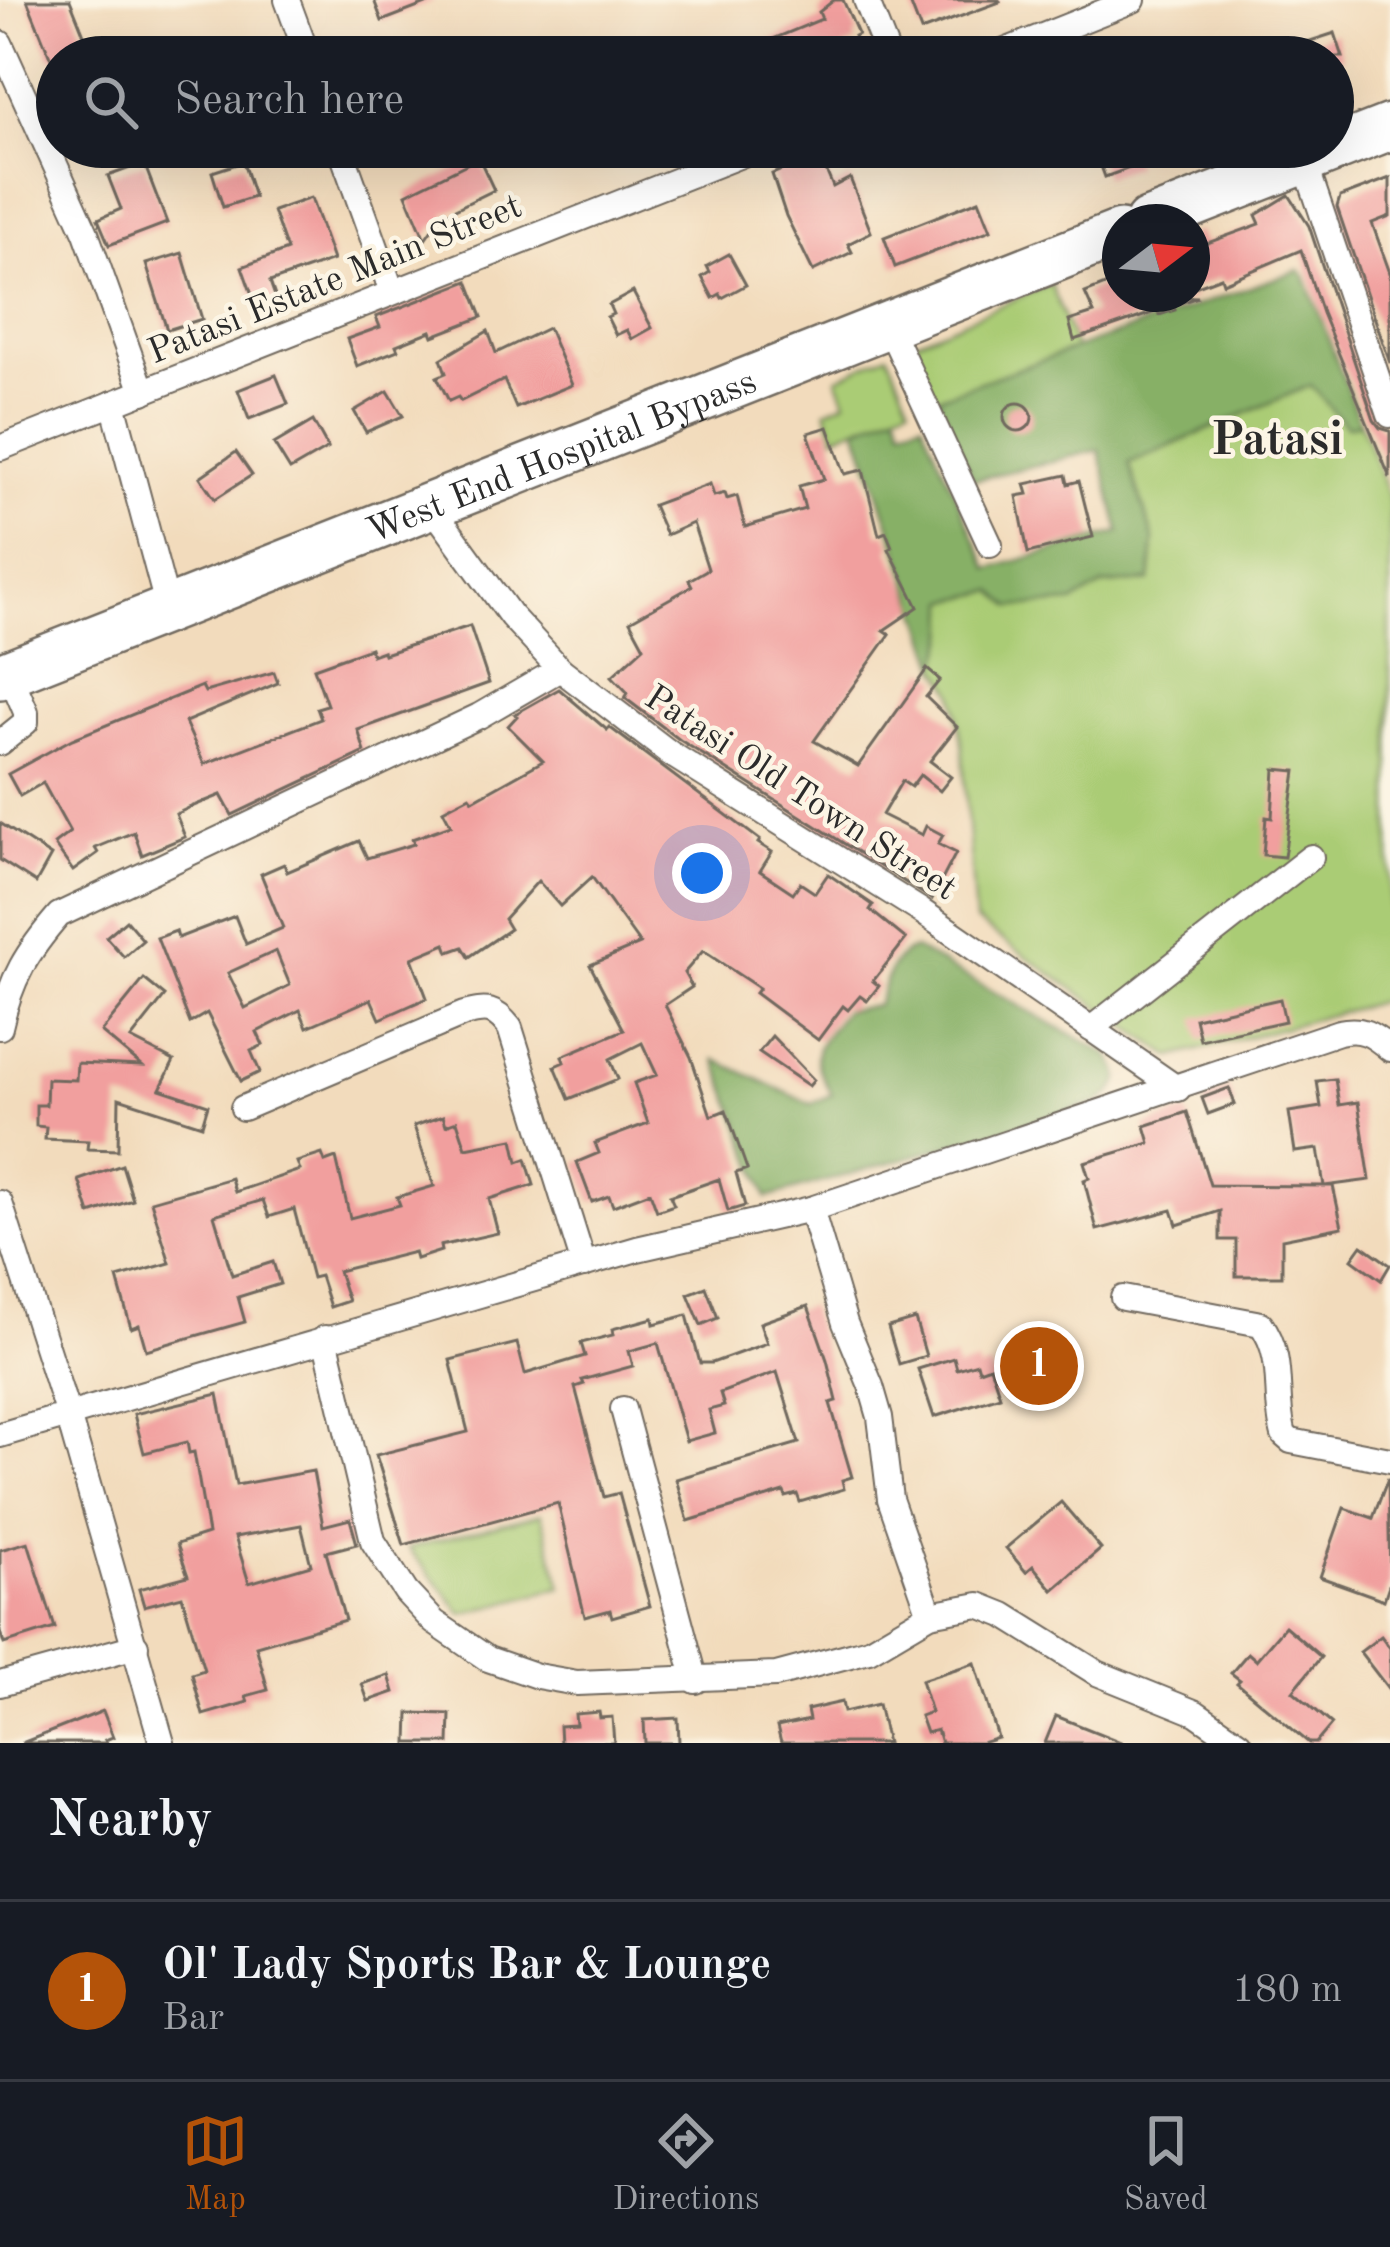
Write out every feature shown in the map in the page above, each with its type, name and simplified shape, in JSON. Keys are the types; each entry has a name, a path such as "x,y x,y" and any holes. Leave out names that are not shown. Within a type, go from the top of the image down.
{"highway":[{"path":"1354,141 1390,127"},
{"path":"1193,204 1284,168"},
{"name":"West End Hospital Bypass","path":"4,674 1102,240"}],"street":[{"path":"287,0 300,36"},
{"path":"866,0 881,36"},
{"path":"1043,36 1133,0"},
{"path":"0,43 36,123"},
{"path":"57,168 86,233 143,392"},
{"path":"348,168 392,292"},
{"name":"Patasi Estate Main Street","path":"0,448 708,168"},
{"path":"1307,168 1390,415"},
{"path":"888,325 990,545"},
{"path":"113,403 169,612"},
{"name":"Patasi Old Town Street","path":"431,506 511,616 560,669 670,754 921,911 1178,1089"},
{"path":"0,1027 9,969 59,915 479,716 560,669"},
{"path":"0,743 26,722 26,712 4,674"},
{"path":"1091,1029 1311,857"},
{"path":"243,1108 464,1014 486,1009 499,1012 510,1028 584,1265"},
{"path":"0,1435 584,1265 811,1209 1354,1029 1372,1033 1390,1049"},
{"path":"0,1203 68,1415 162,1743"},
{"path":"811,1209 845,1323 872,1386 890,1499 930,1614"},
{"path":"1124,1298 1262,1324 1273,1339 1278,1362 1284,1436 1390,1460"},
{"path":"325,1338 373,1541 406,1592 434,1622 488,1659 537,1676 577,1683 776,1675 869,1650 930,1614 980,1605 1097,1673 1196,1713 1239,1743"},
{"path":"622,1409 696,1681"},
{"path":"0,1684 136,1646"}],"green space":[{"path":"1299,270 1360,423 1346,426 1311,385 1129,463 1154,541 1150,581 1103,585 1072,603 1012,607 994,591 948,601 947,636 938,667 857,428 897,411 903,427 922,421 989,569 1120,532 1099,450 973,480 938,397 1180,312 1210,312 1210,301"},
{"path":"1051,284 1075,349 934,399 909,344"},
{"path":"888,354 910,405 835,436 826,410 846,401 837,378"},
{"path":"1311,385 1346,425 1360,423 1390,500 1390,999 1172,1057 975,921 962,743 954,693 938,667 947,636 947,601 994,590 1072,603 1103,585 1150,581 1154,541 1129,464"},
{"path":"915,949 1109,1055 1118,1070 1116,1088 1097,1103 767,1198 716,1060 811,1104 832,1094 818,1068 820,1043 844,1011 877,1005 894,964"},
{"path":"541,1514 562,1587 463,1614 408,1548"}],"building":[{"path":"27,0 70,0 84,36 42,36"},
{"path":"374,0 434,0 434,1 382,21"},
{"path":"834,0 843,0 858,34 780,36 822,19 819,12"},
{"path":"909,0 999,0 1000,2 921,31"},
{"path":"146,168 167,223 109,245 98,219 121,209 108,176"},
{"path":"245,168 254,197 223,207 212,172"},
{"path":"459,168 484,168 494,190 445,214 448,220 434,226 425,239 406,194"},
{"path":"786,168 825,168 833,187 850,178 871,232 848,244 852,252 813,271 772,174"},
{"path":"1102,168 1130,168 1105,177"},
{"path":"1390,178 1390,216 1372,223 1390,273 1390,363 1337,207 1340,197"},
{"path":"1289,195 1309,226 1374,420 1390,431 1390,478 1301,250 1223,283 1221,277 1210,281 1210,242 1260,224 1256,215"},
{"path":"311,198 333,260 270,282 276,299 256,306 242,267 287,250 273,211"},
{"path":"979,200 991,230 895,267 884,237"},
{"path":"182,253 202,319 167,330 146,264"},
{"path":"729,254 746,285 713,298 702,277 710,272 707,266"},
{"path":"468,281 482,317 433,336 431,331 357,366 347,339 380,327 376,317"},
{"path":"1102,286 1102,312 1155,312 1074,340 1069,321 1094,313 1085,293"},
{"path":"633,292 652,328 632,339 627,330 616,335 607,317 613,314 609,305"},
{"path":"548,328 572,385 516,408 504,380 461,401 458,397 449,401 437,377 446,373 441,359 488,331 496,353"},
{"path":"276,375 288,404 249,419 238,390"},
{"path":"388,391 403,416 366,432 354,411"},
{"path":"1018,403 1028,407 1032,417 1028,427 1018,431 1008,427 1004,417 1008,407"},
{"path":"313,421 328,448 290,470 274,444"},
{"path":"828,427 845,474 863,470 879,535 886,532 889,549 918,607 884,630 890,634 814,741 858,766 927,669 940,680 926,697 957,727 930,761 951,777 940,791 920,775 911,787 902,781 882,815 922,835 926,826 943,835 938,844 956,853 932,899 680,740 625,698 628,693 612,676 644,647 630,621 692,586 689,580 708,569 693,523 666,535 653,505 710,484 714,496 737,496 745,527 805,509 799,486 824,479 808,433"},
{"path":"236,452 252,475 215,499 200,477"},
{"path":"1066,475 1068,484 1079,481 1093,537 1028,553 1017,496 1028,494 1025,484"},
{"path":"470,626 489,683 358,730 365,752 232,815 221,795 176,814 185,837 142,855 134,832 95,848 98,853 73,871 54,844 70,832 43,783 20,796 8,774 72,739 202,686 205,692 274,672 278,683 185,722 204,764 321,719 317,708 327,705 314,668 370,648 372,655 384,654"},
{"path":"559,689 607,730 609,727 760,840 772,852 760,871 793,893 800,883 815,893 828,874 873,905 870,910 906,939 873,981 879,986 867,1001 860,996 848,1010 843,1006 818,1040 755,993 759,988 703,951 684,973 692,987 665,1005 691,1057 711,1116 726,1110 747,1169 736,1173 745,1206 728,1211 719,1179 670,1196 674,1205 657,1211 650,1192 613,1206 609,1196 592,1202 577,1162 599,1153 595,1143 648,1123 634,1083 657,1075 642,1043 610,1059 618,1079 569,1099 555,1066 564,1062 562,1056 624,1030 590,965 640,944 592,877 560,906 538,881 504,919 510,929 469,957 463,947 449,952 446,944 412,958 427,998 380,1019 371,999 307,1027 300,1010 257,1032 263,1045 251,1051 260,1072 241,1081 207,1013 190,1023 157,938 176,931 178,938 235,916 246,944 283,928 261,874 284,864 287,872 359,841 367,858 414,844 412,839 451,825 443,810 470,796 473,800 543,761 508,726 515,714","holes":["276,951 290,985 245,1008 228,973"]},
{"path":"1275,769 1296,771 1284,857 1263,855 1266,817 1272,818"},
{"path":"0,823 51,856 36,883 0,860"},
{"path":"126,920 143,940 124,957 106,937"},
{"path":"144,979 165,996 131,1039 174,1061 160,1089 208,1105 202,1125 119,1098 118,1150 87,1149 88,1141 45,1139 46,1127 36,1126 36,1105 46,1105 47,1079 76,1080 77,1063 142,1066 101,1032"},
{"path":"1280,999 1285,1021 1200,1040 1195,1018"},
{"path":"772,1036 814,1080 809,1086 759,1052"},
{"path":"1335,1079 1339,1105 1358,1102 1370,1180 1325,1186 1333,1186 1342,1227 1282,1239 1282,1276 1236,1276 1236,1240 1220,1240 1220,1211 1177,1225 1172,1210 1097,1230 1084,1162 1150,1143 1145,1126 1187,1112 1210,1185 1324,1186 1318,1149 1295,1152 1289,1112 1321,1107 1317,1081"},
{"path":"1229,1088 1235,1104 1208,1114 1202,1098"},
{"path":"443,1116 446,1125 457,1121 466,1148 513,1139 518,1162 526,1159 534,1185 489,1199 498,1233 440,1246 441,1251 416,1259 414,1252 338,1271 348,1301 330,1307 320,1276 312,1278 294,1209 269,1217 263,1200 214,1215 232,1275 273,1262 280,1284 238,1297 245,1322 146,1350 139,1325 131,1328 117,1278 170,1263 151,1201 231,1178 235,1192 300,1170 297,1162 322,1154 325,1162 336,1158 350,1218 400,1205 397,1197 434,1186 414,1126"},
{"path":"122,1165 133,1200 90,1214 79,1180"},
{"path":"1362,1245 1390,1265 1381,1280 1352,1259"},
{"path":"706,1287 718,1318 701,1325 688,1294"},
{"path":"808,1306 827,1360 837,1401 830,1403 852,1477 842,1480 844,1489 800,1502 797,1494 786,1497 784,1492 688,1521 676,1479 799,1443 777,1372 720,1393 724,1406 709,1410 715,1433 686,1441 658,1343 629,1351 633,1366 582,1380 584,1384 575,1387 604,1497 619,1493 650,1606 612,1617 610,1610 585,1617 558,1503 404,1545 376,1455 468,1432 450,1360 517,1343 525,1374 585,1356 581,1343 613,1335 612,1329 687,1315 700,1363 712,1363 767,1343 760,1323"},
{"path":"915,1319 926,1356 899,1364 888,1327"},
{"path":"954,1358 957,1369 977,1363 979,1370 990,1366 1000,1396 934,1417 918,1369"},
{"path":"218,1394 236,1485 313,1471 323,1526 350,1519 357,1544 326,1552 345,1620 256,1646 268,1690 246,1696 248,1702 203,1715 192,1674 204,1670 182,1596 144,1606 139,1589 188,1576 177,1544 208,1534 194,1452 189,1453 187,1442 144,1453 134,1414","holes":["301,1525 311,1565 249,1583 235,1537"]},
{"path":"1388,1478 1390,1582 1384,1600 1320,1577 1344,1508 1373,1518"},
{"path":"1061,1502 1101,1549 1053,1590 1033,1566 1026,1572 1006,1548"},
{"path":"28,1542 55,1628 4,1644 0,1550"},
{"path":"1285,1626 1321,1657 1293,1691 1332,1724 1316,1743 1309,1743 1231,1673 1248,1653 1256,1660"},
{"path":"1381,1636 1390,1648 1390,1691 1360,1652"},
{"path":"975,1663 998,1738 941,1743 937,1730 926,1733 920,1716 931,1712 921,1680"},
{"path":"389,1675 394,1692 368,1701 362,1684"},
{"path":"842,1702 844,1712 878,1704 887,1743 781,1743 777,1727 809,1720 807,1710"},
{"path":"103,1711 113,1737 107,1743 22,1743"},
{"path":"599,1712 600,1718 612,1717 614,1743 560,1743 559,1726 576,1725 575,1714"},
{"path":"409,1713 450,1714 449,1743 408,1743"},
{"path":"1056,1716 1121,1742 1045,1743"},
{"path":"678,1718 679,1743 645,1743 644,1720"}],"place":[{"name":"Ol' Lady Sports Bar & Lounge","path":"1039,1366"}],"district":[{"name":"Patasi","path":"1277,437"}]}
